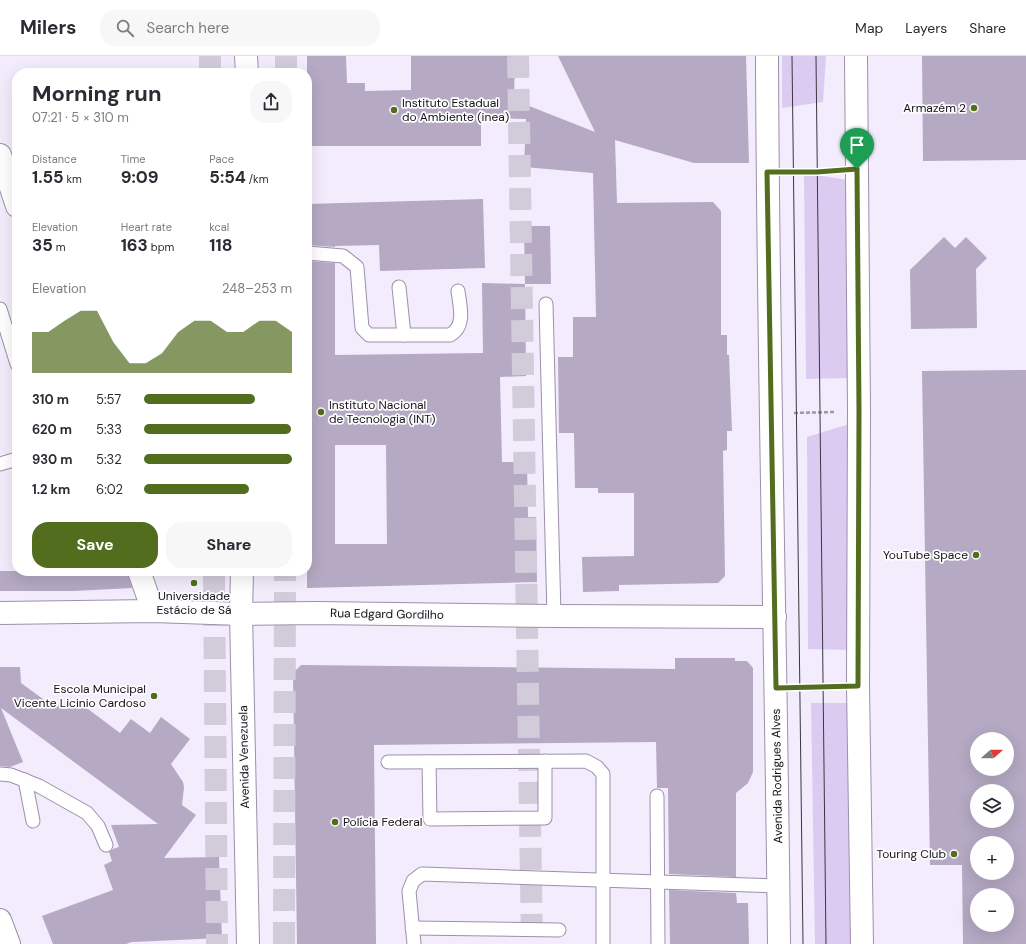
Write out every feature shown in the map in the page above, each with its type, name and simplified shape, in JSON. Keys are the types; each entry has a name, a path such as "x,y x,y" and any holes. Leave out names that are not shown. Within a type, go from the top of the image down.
{"street":[{"path":"246,56 247,68"},
{"name":"Avenida Rodrigues Alves","path":"767,56 767,172 772,414 779,944"},
{"path":"856,56 859,411 858,686 862,944"},
{"path":"5,158 12,186"},
{"path":"141,576 153,611"},
{"name":"Avenida Venezuela","path":"242,576 241,614 248,944"},
{"name":"Rua Edgard Gordilho","path":"0,613 153,611 241,614 316,613 775,617"},
{"path":"0,920 9,944"}],"lane":[{"path":"312,253 343,256 356,267 362,328 369,335 450,335 457,331 461,321 458,291"},
{"path":"399,287 404,335"},
{"path":"546,304 554,616"},
{"path":"0,309 12,348"},
{"path":"0,464 12,460"},
{"path":"388,762 586,761 597,767 604,774 602,880 603,944"},
{"path":"428,762 430,819 545,818 545,762"},
{"path":"0,774 12,775 39,786 87,813 98,826 106,845"},
{"path":"25,780 33,821"},
{"path":"657,796 658,944"},
{"path":"414,944 409,891 414,881 422,874 779,886"},
{"path":"412,928 560,930"}],"path":[{"path":"767,172 817,172 857,169"},
{"path":"772,414 859,411"},
{"path":"776,688 858,686"}],"shaded area":[{"path":"782,56 826,56 823,102 782,108"},
{"path":"804,173 847,180 847,378 806,379"},
{"path":"846,425 857,433 852,650 808,649 807,437"},
{"path":"811,703 849,703 853,944 815,944"}],"building":[{"path":"307,56 346,56 347,83 365,83 365,91 411,90 411,56 515,56 514,100 595,132 558,56 746,56 749,163 694,163 615,140 617,203 713,202 721,211 721,335 727,335 732,431 727,431 727,450 723,451 725,576 718,583 619,585 619,591 583,592 582,557 634,556 634,493 598,493 598,488 575,488 574,433 559,433 558,357 573,357 573,317 596,317 593,173 524,167 526,119 481,118 481,146 312,146 312,68 307,68"},
{"name":"Armazém 2","path":"922,56 1026,56 1026,160 923,161"},
{"path":"483,199 485,268 380,271 379,245 335,247 312,245 312,204"},
{"path":"524,226 550,226 551,284 525,284"},
{"path":"944,237 955,248 966,237 987,258 976,269 977,328 911,329 910,270"},
{"path":"312,261 335,263 335,355 483,353 482,283 525,284 526,376 500,377 502,462 527,462 528,517 536,517 537,582 307,588 307,576 312,576","holes":["335,445 386,445 387,544 335,544"]},
{"name":"YouTube Space","path":"1026,370 1026,944 963,944 962,865 930,865 922,371"},
{"path":"0,571 12,571 12,576 128,576 132,588 74,591 0,591"},
{"name":"Polícia Federal","path":"675,658 735,658 735,661 747,661 753,668 753,772 748,783 736,793 736,877 669,874 668,788 657,788 656,742 374,745 376,944 297,944 293,673 301,665 675,669"},
{"path":"0,667 20,667 21,683 54,707 70,703 80,703 120,733 131,719 150,733 161,717 190,739 171,764 183,782 184,787 182,805 196,815 164,858 219,857 222,938 132,942 126,944 53,944 42,916 113,890 104,865 112,861 109,852 119,847 111,825 158,824 1,708 23,762 10,767 0,766"},
{"path":"669,890 736,893 737,903 748,903 749,944 670,944"}],"tunnel":[{"path":"210,56 210,68"},
{"path":"286,56 286,68"},
{"path":"518,56 532,944"},
{"path":"214,576 217,944"},
{"path":"284,944 285,576"}],"tram line":[{"path":"792,56 803,944"},
{"path":"816,56 826,944"}],"place":[{"name":"Armazém 2","path":"974,108"},
{"name":"Instituto Estadual do Ambiente (inea)","path":"394,110"},
{"name":"Instituto Nacional de Tecnologia (INT)","path":"321,412"},
{"name":"YouTube Space","path":"976,555"},
{"name":"Universidade Estácio de Sá","path":"194,583"},
{"name":"Escola Municipal Vicente Licinio Cardoso","path":"154,696"},
{"name":"Polícia Federal","path":"335,822"},
{"name":"Touring Club","path":"954,854"}],"route":[{"path":"857,169 859,411 858,686 776,688 767,172 817,172 857,169"}]}
